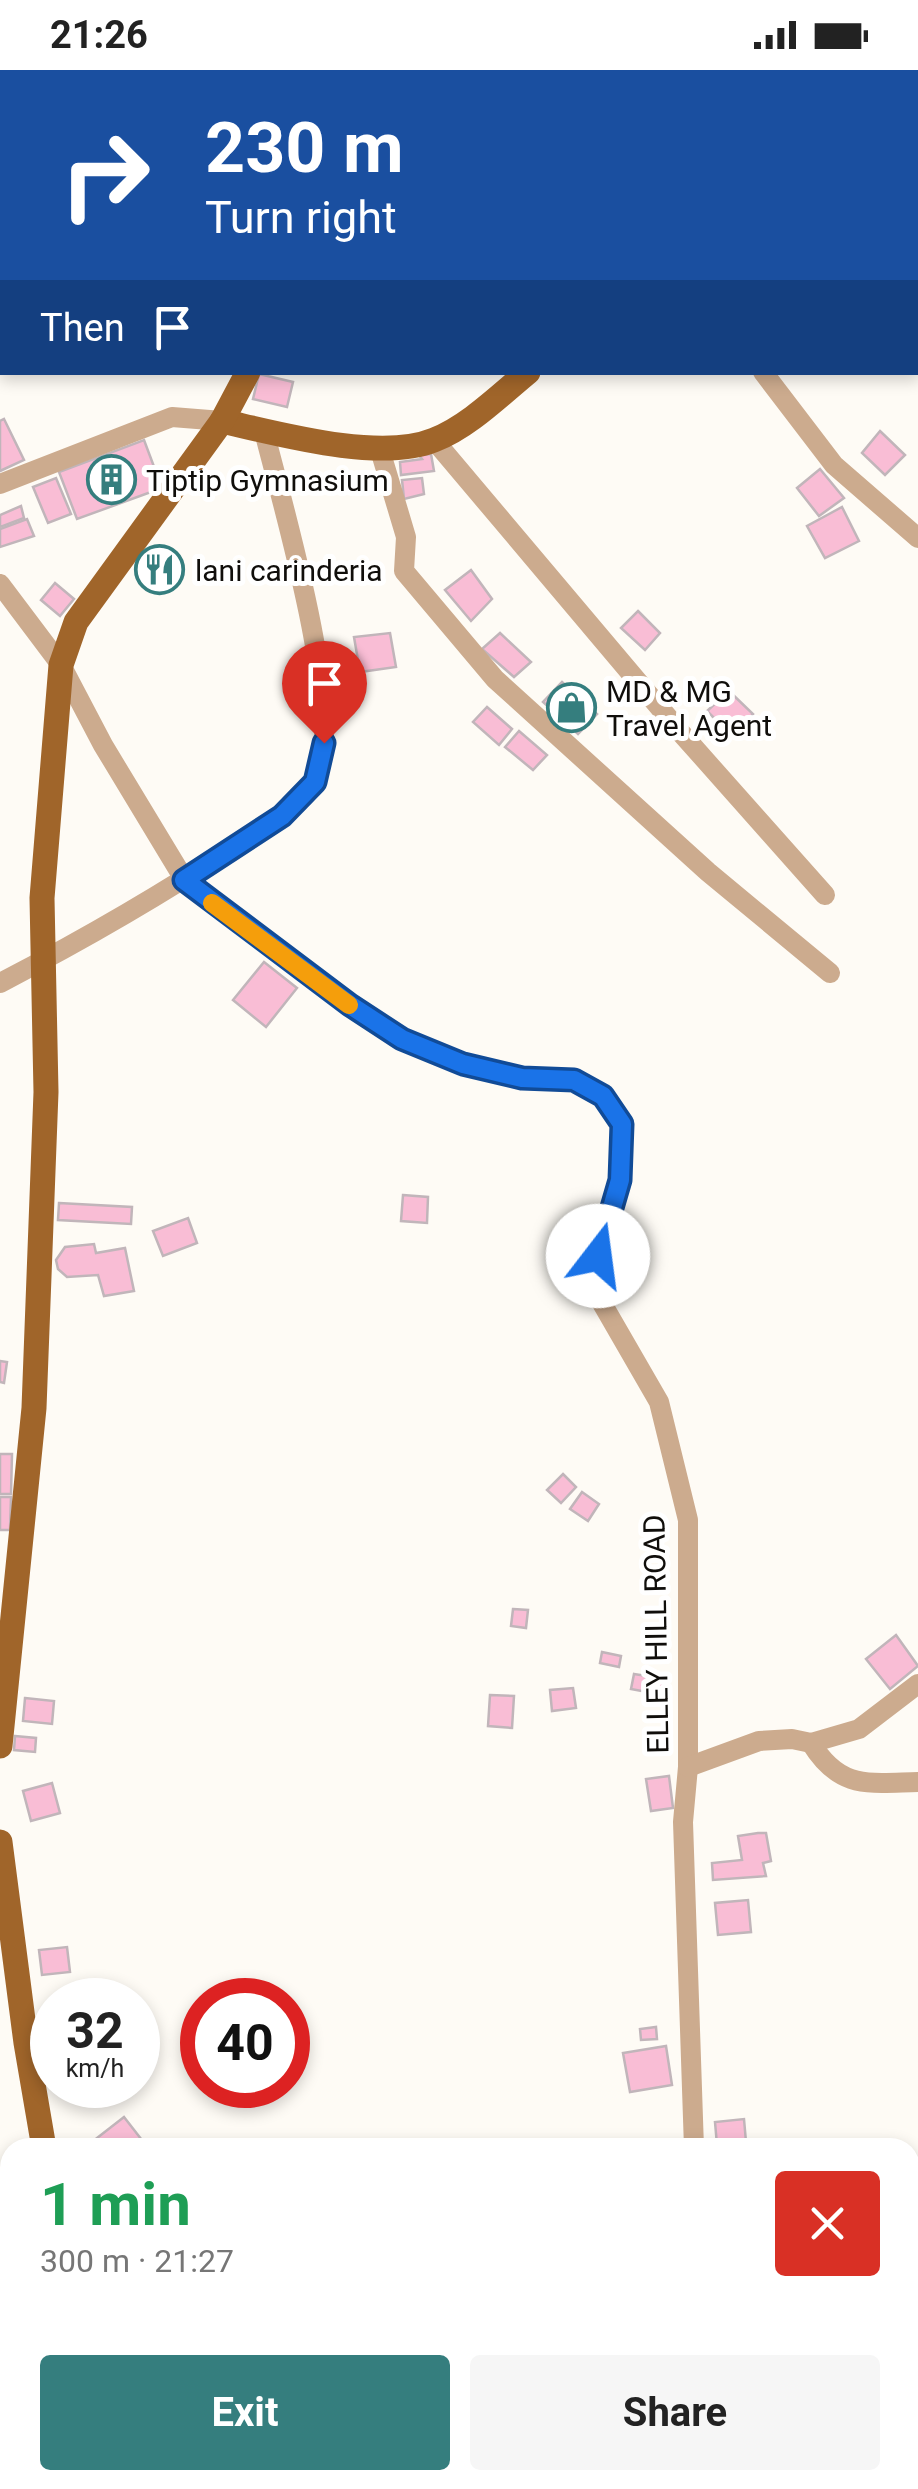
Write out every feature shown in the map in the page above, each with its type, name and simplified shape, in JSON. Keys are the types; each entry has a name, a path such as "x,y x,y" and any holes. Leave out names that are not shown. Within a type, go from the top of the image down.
{"main road":[{"path":"0,1746 10,1549 34,1408 46,1092 42,898 61,665 76,622 222,421 246,375"},
{"path":"222,421 380,450 434,440 524,375"},
{"path":"0,1842 42,2138"}],"street":[{"path":"764,375 834,465 918,538"},
{"path":"0,484 172,417 222,421"},
{"path":"0,983 184,880 282,816 315,782 324,743 314,630 264,430"},
{"path":"434,440 682,734 826,895"},
{"path":"380,450 406,537 404,571 495,679 708,872 830,973"},
{"name":"ELLEY HILL ROAD","path":"0,584 61,665 103,745 184,880 402,1039 463,1064 522,1078 574,1080 603,1096 622,1124 620,1180 598,1256 599,1298 658,1402 688,1520 688,1767 683,1822 694,2138"},
{"path":"688,1767 759,1741 792,1739 811,1743 859,1728 918,1684"},
{"path":"811,1743 826,1767 863,1783 918,1782"}],"building":[{"path":"259,375 293,382 287,407 253,399"},
{"path":"4,419 24,460 0,471 0,421"},
{"path":"880,431 905,455 885,475 862,453"},
{"name":"Tiptip Gymnasium","path":"144,440 162,488 77,519 59,472"},
{"path":"431,454 434,471 401,475 400,462"},
{"path":"820,469 844,498 819,516 797,488"},
{"path":"56,478 71,514 48,523 33,487"},
{"path":"422,478 424,494 404,499 402,480"},
{"path":"21,506 24,518 0,527 0,515"},
{"path":"842,507 859,541 825,558 807,526"},
{"path":"27,519 34,536 0,547 0,529"},
{"path":"471,570 492,599 471,621 445,590"},
{"path":"55,583 74,599 60,616 41,600"},
{"path":"638,611 660,633 645,650 621,628"},
{"path":"390,633 396,667 360,672 354,637"},
{"path":"500,633 531,662 514,677 482,649"},
{"path":"562,682 597,714 578,734 543,702"},
{"path":"729,691 753,714 732,736 707,711"},
{"path":"487,707 512,729 499,745 473,722"},
{"path":"519,731 547,755 533,770 505,747"},
{"path":"264,962 297,988 266,1027 233,1000"},
{"path":"403,1195 428,1197 427,1223 401,1221"},
{"path":"59,1203 132,1207 131,1224 58,1220"},
{"path":"188,1218 197,1243 163,1256 153,1231"},
{"path":"94,1244 96,1253 125,1248 134,1291 104,1296 98,1275 67,1277 58,1269 56,1260 65,1247"},
{"path":"0,1361 7,1362 4,1383 0,1382"},
{"path":"0,1454 12,1454 11,1494 0,1494"},
{"path":"563,1474 576,1487 561,1503 547,1490"},
{"path":"582,1492 599,1504 588,1521 570,1509"},
{"path":"0,1497 11,1497 10,1530 0,1530"},
{"path":"513,1609 528,1610 526,1628 511,1626"},
{"path":"896,1635 918,1666 890,1689 866,1659"},
{"path":"602,1652 621,1656 619,1667 600,1663"},
{"path":"634,1674 666,1679 663,1695 631,1689"},
{"path":"573,1688 576,1708 552,1711 550,1690"},
{"path":"490,1695 514,1696 512,1728 488,1726"},
{"path":"25,1698 54,1701 52,1724 23,1721"},
{"path":"15,1736 36,1738 35,1752 14,1750"},
{"path":"669,1776 673,1808 651,1811 646,1779"},
{"path":"52,1783 60,1813 31,1821 23,1791"},
{"path":"766,1833 771,1861 763,1863 766,1876 713,1880 712,1863 742,1860 738,1836"},
{"path":"748,1900 751,1932 718,1935 715,1903"},
{"path":"67,1947 70,1972 42,1975 39,1950"},
{"path":"656,2027 657,2039 641,2040 640,2029"},
{"path":"666,2046 672,2085 630,2092 623,2053"},
{"path":"124,2117 140,2138 97,2138"},
{"path":"744,2119 746,2138 716,2138 715,2122"}],"slow traffic":[{"path":"212,903 349,1005"}],"place":[{"name":"Tiptip Gymnasium","path":"111,480"},
{"name":"lani carinderia","path":"160,570"},
{"name":"MD & MG Travel Agent","path":"571,708"}],"route":[{"path":"324,743 315,782 282,816 184,880 350,1005 402,1039 463,1064 522,1078 574,1080 603,1096 622,1124 620,1180 598,1256"}]}
